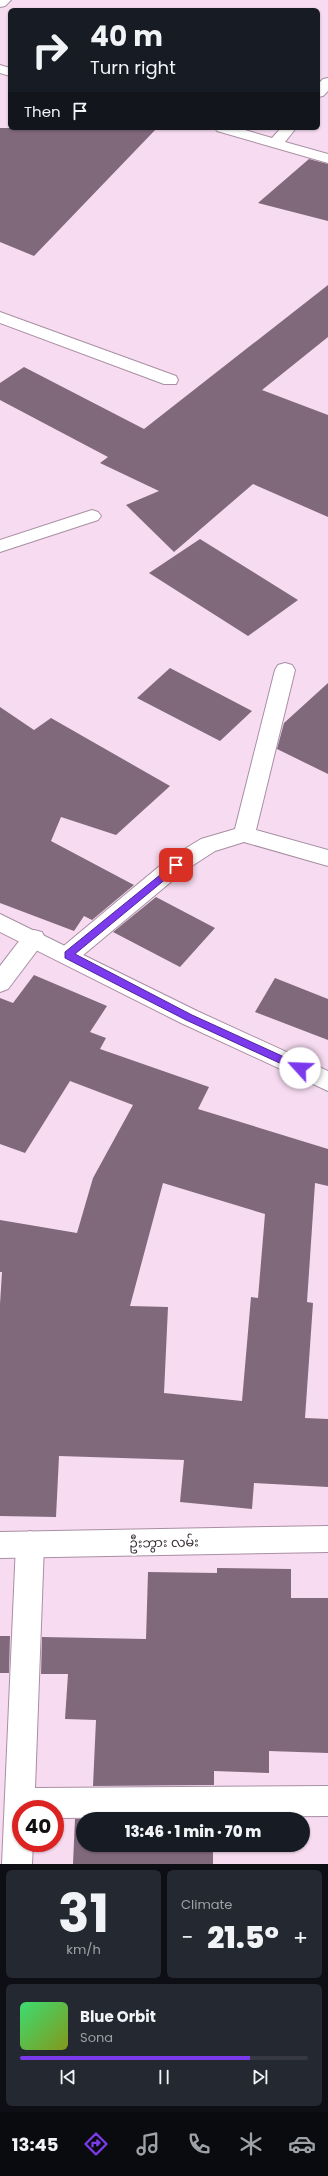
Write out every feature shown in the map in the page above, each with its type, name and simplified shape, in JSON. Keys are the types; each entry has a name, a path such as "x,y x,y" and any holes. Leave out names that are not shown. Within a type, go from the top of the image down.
{"street":[{"path":"0,3 4,0"},
{"path":"320,91 328,82"},
{"path":"229,130 328,159"},
{"path":"275,144 287,130"},
{"path":"0,318 170,380"},
{"path":"0,546 92,516"},
{"path":"244,834 284,670"},
{"path":"68,955 176,865 208,845 244,834 328,858"},
{"path":"0,922 68,955 189,1018 328,1081"},
{"path":"0,983 34,938"},
{"name":"ဦးဘွား လမ်း","path":"0,1545 328,1539"},
{"path":"19,1800 30,1544"},
{"path":"64,1803 328,1801"},
{"path":"17,1852 17,1864"}],"building":[{"path":"0,128 8,128 8,130 155,130 34,256 0,242"},
{"path":"309,159 328,164 328,221 258,203"},
{"path":"328,285 328,337 262,390 328,415 328,517 253,484 174,552 126,505 159,491 100,463 108,457 0,400 0,383 24,367 144,429"},
{"path":"200,539 298,600 248,636 149,573"},
{"path":"170,668 252,711 220,741 137,698"},
{"path":"328,683 328,774 277,749 284,723"},
{"path":"0,707 34,730 51,718 170,786 116,835 61,817 51,841 134,885 92,920 84,916 74,931 0,903"},
{"path":"156,897 215,928 180,967 113,932"},
{"path":"34,975 107,1006 90,1032 106,1038 100,1049 209,1087 198,1109 328,1149 328,1186 315,1183 307,1302 313,1303 305,1418 328,1419 328,1487 254,1483 252,1509 180,1502 184,1460 59,1456 56,1517 0,1516 0,1304 2,1272 0,1272 0,1220 77,1233 93,1178 133,1105 70,1081 25,1153 0,1144 0,998 13,1003","holes":["163,1183 265,1214 258,1298 251,1297 242,1401 164,1393 168,1307 130,1306"]},
{"path":"275,978 328,999 328,1040 255,1012"},
{"path":"217,1568 291,1569 291,1598 328,1598 328,1753 269,1751 269,1773 214,1771 214,1785 93,1786 96,1720 65,1719 68,1674 41,1674 42,1637 146,1639 148,1572 217,1573"},
{"path":"0,1636 10,1636 9,1673 0,1673"},
{"path":"75,1819 76,1852 213,1852 213,1864 73,1864"}],"route":[{"path":"176,865 68,955 189,1018 300,1068"}]}
